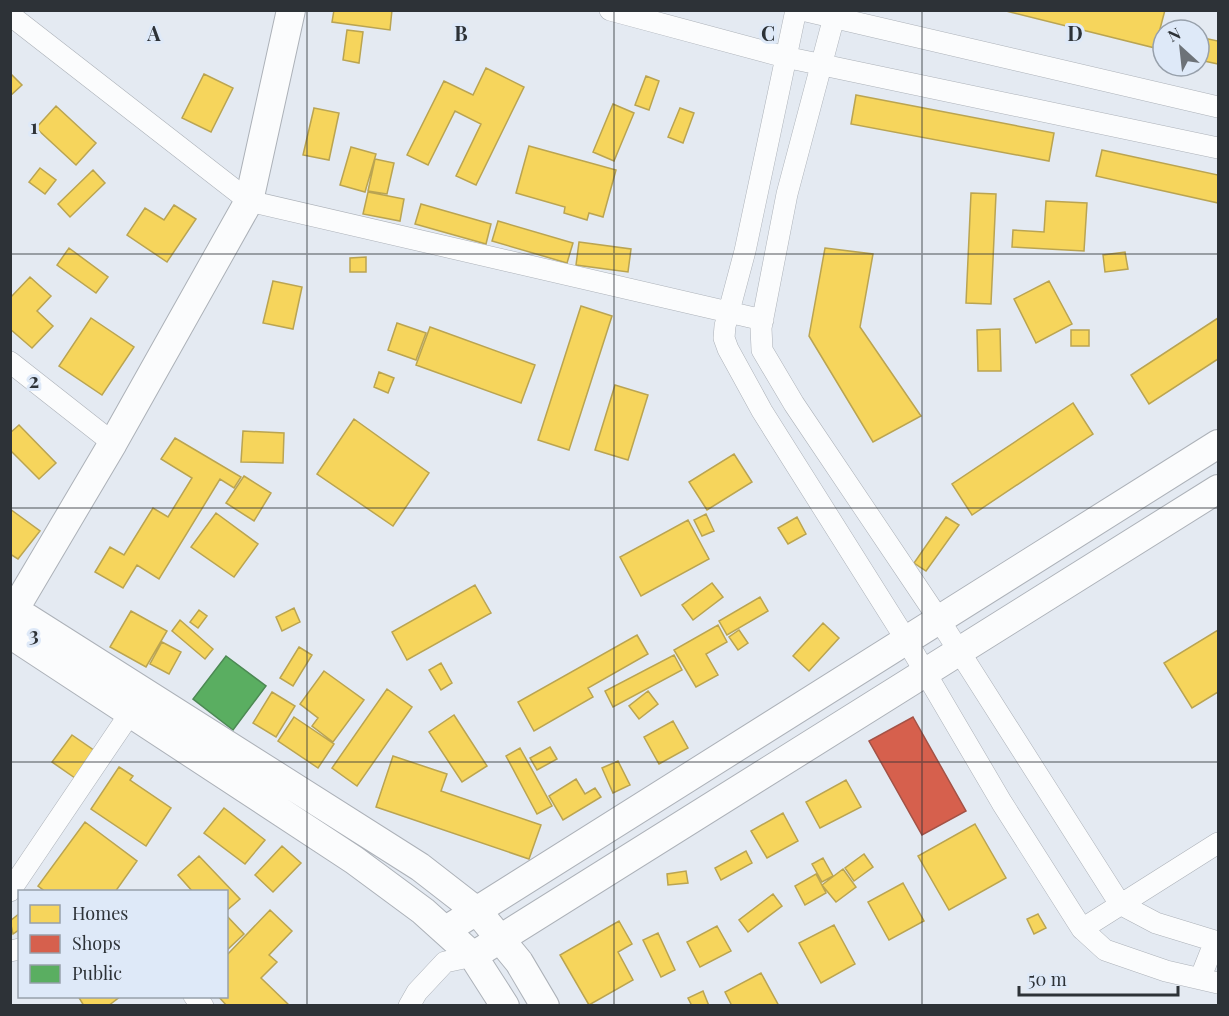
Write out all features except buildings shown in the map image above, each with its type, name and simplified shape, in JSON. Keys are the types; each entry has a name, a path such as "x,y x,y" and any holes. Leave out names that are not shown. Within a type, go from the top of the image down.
{"street":[{"path":"12,617 249,201 291,10"},
{"path":"610,10 784,57 1218,148"},
{"path":"796,10 784,57 745,251 724,338 735,364 905,638 1002,803 1082,928 1106,950 1166,971 1209,981 1217,941 1156,923 1120,904 938,618 768,362 760,339 787,194 834,17"},
{"path":"802,10 1218,107"},
{"path":"10,15 249,201 763,320"},
{"path":"10,362 113,443"},
{"path":"409,1005 445,962 473,956 1218,489 1208,450 905,638 478,912 446,930"},
{"path":"1097,519 1118,551"},
{"path":"12,617 131,712 354,860 446,930 473,956 505,1005"},
{"path":"12,617 420,867 478,912 500,938 545,1005"},
{"path":"10,891 131,712"},
{"path":"1082,928 1218,843"},
{"path":"445,962 446,930"}]}
